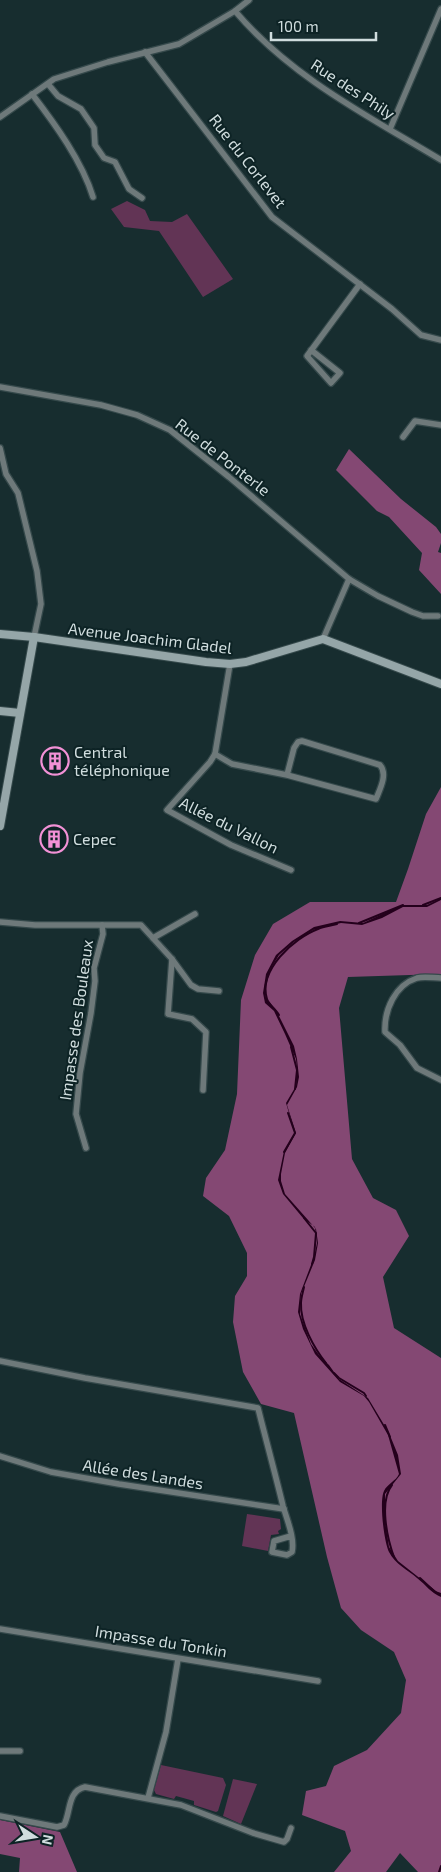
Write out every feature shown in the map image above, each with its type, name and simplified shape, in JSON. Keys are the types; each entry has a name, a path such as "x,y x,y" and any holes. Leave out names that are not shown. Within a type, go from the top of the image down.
{"street":[{"path":"0,118 54,79 108,62 179,44 235,11 249,0"},
{"path":"390,129 441,8"},
{"name":"Rue des Phily","path":"235,11 254,34 311,81 441,160"},
{"name":"Rue du Corlevet","path":"145,52 272,217 360,284 421,335 441,340"},
{"path":"48,84 64,101 81,109 94,128 95,145 104,158 115,162 129,189 142,198"},
{"path":"32,94 53,121 89,183 93,197"},
{"path":"311,350 340,373 331,383 307,356 311,350 360,284"},
{"name":"Rue de Ponterle","path":"0,387 101,405 137,416 170,430 229,477 349,579 378,596 412,612 422,616 438,616"},
{"path":"403,437 415,421 441,425"},
{"path":"0,448 6,474 18,492 37,571 41,604 0,826"},
{"path":"349,579 322,639 441,684"},
{"name":"Avenue Joachim Gladel","path":"0,634 230,664 246,662 322,639"},
{"name":"Allée du Vallon","path":"230,664 215,754 167,810 231,845 291,870"},
{"path":"0,711 20,713"},
{"path":"215,754 232,764 286,775 376,799 384,769 380,765 302,741 298,742 294,748 286,775"},
{"path":"153,938 195,914"},
{"path":"0,922 35,925 141,925 172,958 191,985 198,989 219,991"},
{"name":"Impasse des Bouleaux","path":"86,1148 76,1114 80,1073 95,982 94,968 103,934 102,925"},
{"path":"172,958 168,1014 192,1018 206,1032 203,1090"},
{"path":"441,978 418,978 403,985 392,999 384,1022 385,1032 400,1045 417,1068 441,1080"},
{"path":"0,1360 85,1378 258,1408 291,1536"},
{"name":"Allée des Landes","path":"0,1456 51,1472 284,1509"},
{"name":"Impasse du Tonkin","path":"0,1629 318,1681"},
{"path":"148,1798 166,1732 178,1659"},
{"path":"0,1751 20,1751"},
{"path":"0,1816 57,1827 64,1825 73,1794 78,1789 85,1787 181,1805 253,1833 284,1842 287,1840 291,1828"}],"shaded area":[{"path":"127,201 145,210 150,221 172,222 187,214 233,279 203,297 159,231 124,227 111,209"},
{"path":"349,449 401,499 436,527 441,534 438,552 441,553 441,594 419,570 422,553 389,517 377,511 336,470"},
{"path":"441,787 441,974 348,977 339,1008 352,1159 373,1198 396,1210 409,1236 383,1277 394,1328 441,1358 441,1872 418,1872 400,1853 386,1872 334,1872 351,1851 345,1831 302,1815 306,1791 326,1786 334,1766 367,1750 401,1713 406,1680 394,1652 361,1630 341,1608 327,1557 294,1413 261,1404 243,1372 233,1322 235,1296 247,1276 247,1253 229,1216 203,1196 206,1178 225,1150 237,1094 241,1000 255,955 273,924 310,902 396,902 426,814"},
{"path":"441,898 441,900 427,907 403,907 382,918 362,925 341,923 313,930 294,942 279,955 270,970 265,990 266,998 276,1010 294,1046 299,1077 297,1087 287,1105 296,1133 285,1153 281,1181 285,1194 313,1225 303,1218 283,1194 278,1180 284,1151 295,1133 286,1103 296,1086 297,1070 296,1059 285,1034 274,1011 265,1003 263,993 266,974 276,955 292,941 314,927 340,921 363,923 402,905 427,905"},
{"path":"315,1228 318,1243 315,1260 301,1294 300,1314 311,1344 319,1355 339,1379 368,1398 389,1433 398,1455 401,1474 385,1494 385,1521 389,1547 398,1561 441,1595 441,1597 398,1563 387,1547 383,1521 383,1496 385,1489 399,1474 388,1435 364,1396 340,1382 315,1354 303,1329 298,1312 300,1294 314,1257 317,1243"},
{"path":"247,1514 280,1519 281,1529 278,1531 279,1534 271,1535 268,1551 242,1546"},
{"path":"161,1765 223,1778 226,1785 218,1811 194,1805 194,1801 176,1796 174,1799 156,1794 154,1790"},
{"path":"233,1779 257,1784 241,1824 223,1816"},
{"path":"0,1820 60,1832 77,1872 19,1872 20,1858 0,1854"}],"waterway":[{"path":"423,905 441,898"},
{"path":"359,923 403,905"},
{"path":"279,1015 267,999 266,988 273,966 289,947 309,933 337,924"},
{"path":"291,1047 297,1070 295,1089"},
{"path":"284,1152 295,1133 288,1113"},
{"path":"304,1218 316,1233 312,1264"},
{"path":"304,1287 301,1311 305,1327 326,1363"},
{"path":"334,1373 366,1396"},
{"path":"385,1425 390,1437"},
{"path":"392,1485 388,1492 385,1510 387,1530 394,1557"},
{"path":"420,1578 435,1592 441,1594"},
{"path":"439,1872 441,1866"}],"place":[{"name":"Central téléphonique","path":"55,761"},
{"name":"Cepec","path":"54,839"}]}
